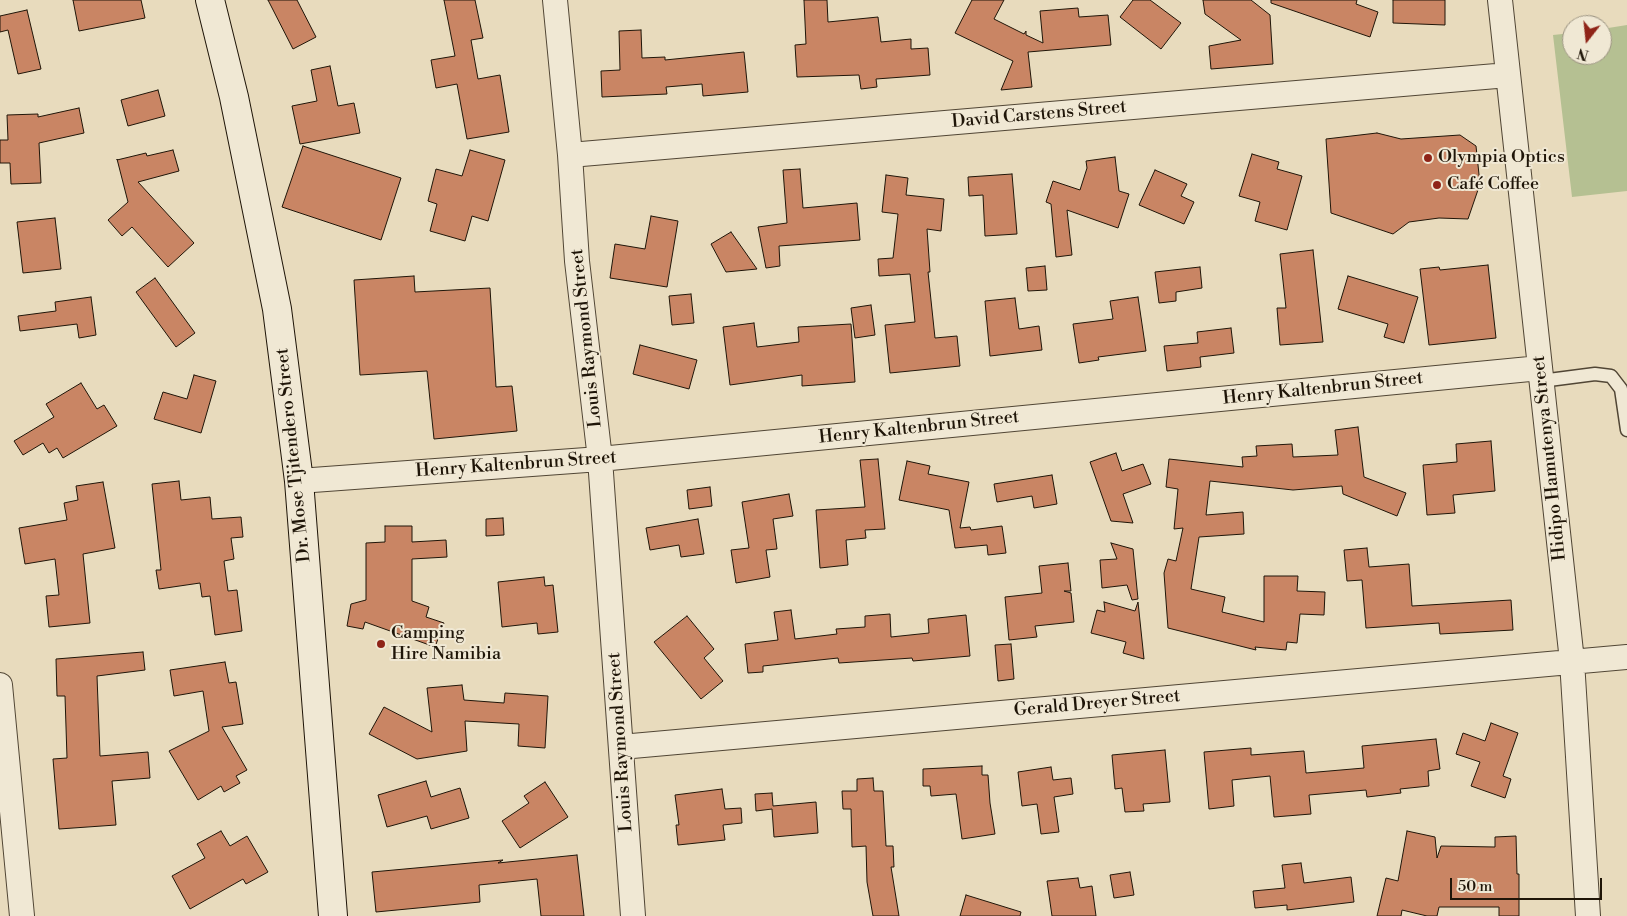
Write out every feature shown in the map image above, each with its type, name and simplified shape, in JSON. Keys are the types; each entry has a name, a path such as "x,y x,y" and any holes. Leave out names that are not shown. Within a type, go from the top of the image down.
{"street":[{"name":"Dr. Mose Tjitendero Street","path":"210,0 234,97 277,309 299,481 334,916"},
{"name":"Louis Raymond Street","path":"555,0 570,155 577,261 600,459 633,916"},
{"name":"Hidipo Hamutenya Street","path":"1500,0 1572,662 1588,916"},
{"name":"David Carstens Street","path":"570,155 1508,75"},
{"name":"Henry Kaltenbrun Street","path":"299,481 600,459 1540,374"},
{"name":"Gerald Dreyer Street","path":"621,747 1627,657"},
{"path":"0,685 22,916"}],"lane":[{"path":"1540,374 1595,374 1610,376 1621,388 1627,430"}],"green space":[{"path":"1627,25 1627,191 1572,197 1553,35 1562,34 1562,65 1612,65 1612,27"}],"building":[{"path":"73,0 141,0 145,18 79,31"},
{"path":"268,0 297,0 316,37 293,49"},
{"path":"444,0 475,0 483,38 471,40 478,79 500,75 509,132 467,139 457,84 436,88 431,60 455,56"},
{"path":"804,0 827,0 828,22 878,17 881,42 911,39 911,49 928,48 930,75 876,79 877,87 861,89 859,75 797,77 795,45 806,44"},
{"path":"972,0 1004,0 994,19 1024,34 1026,31 1026,35 1043,43 1040,11 1078,8 1079,17 1108,15 1111,45 1028,52 1032,87 1001,90 1013,61 955,33"},
{"path":"1133,0 1150,0 1181,23 1161,49 1120,17"},
{"path":"1203,0 1251,0 1270,15 1273,64 1211,69 1209,46 1241,40 1205,14"},
{"path":"1271,0 1357,0 1356,4 1378,12 1370,37 1271,3"},
{"path":"1393,0 1445,0 1445,25 1393,23"},
{"path":"27,10 41,69 18,74 8,30 0,32 0,16"},
{"path":"641,30 642,58 665,57 665,60 744,52 748,92 703,96 702,84 666,87 667,94 602,97 601,71 620,70 619,31"},
{"path":"330,66 338,106 354,103 360,133 300,144 292,106 317,101 311,70"},
{"path":"158,90 165,116 128,126 121,100"},
{"path":"79,108 84,133 39,143 41,183 11,184 10,163 0,163 0,140 8,140 7,115 38,114 38,117"},
{"path":"1377,133 1401,139 1460,135 1476,146 1480,184 1468,219 1439,218 1409,222 1393,234 1331,213 1326,139"},
{"path":"303,146 401,178 381,240 282,207"},
{"path":"173,150 179,171 138,182 194,243 168,267 132,227 122,236 108,220 128,202 117,160 146,153 147,156"},
{"path":"470,150 505,160 488,221 472,216 465,241 430,231 437,204 428,201 436,169 462,176"},
{"path":"1252,154 1279,162 1277,169 1302,176 1287,230 1255,221 1260,202 1239,196"},
{"path":"1115,157 1119,191 1129,194 1118,228 1067,210 1072,255 1056,257 1051,204 1046,202 1053,181 1080,190 1087,168 1086,161"},
{"path":"800,169 803,208 857,203 860,240 779,246 780,266 766,268 758,227 787,223 783,170"},
{"path":"1155,170 1187,184 1181,196 1194,202 1184,224 1139,205"},
{"path":"1012,174 1017,234 985,236 983,195 969,196 968,177"},
{"path":"886,175 908,178 906,195 944,199 941,231 927,229 930,272 928,272 935,338 957,336 960,366 890,373 885,325 915,322 910,274 879,276 878,259 893,258 898,214 882,212"},
{"path":"651,216 678,221 667,287 610,278 615,244 645,249"},
{"path":"55,218 61,269 23,273 17,222"},
{"path":"731,232 757,269 726,272 711,244"},
{"path":"1313,250 1323,342 1280,345 1277,308 1286,308 1280,254"},
{"path":"1488,265 1496,338 1429,345 1420,269 1439,267 1440,270"},
{"path":"1045,266 1047,290 1028,291 1026,268"},
{"path":"1200,267 1202,288 1176,292 1176,301 1159,303 1155,272"},
{"path":"414,276 415,292 490,288 496,387 512,386 517,431 434,439 427,371 360,375 354,280"},
{"path":"1348,276 1418,297 1404,343 1384,337 1388,324 1338,309"},
{"path":"155,278 195,333 176,347 136,292"},
{"path":"691,294 694,323 672,325 669,296"},
{"path":"91,297 96,335 79,338 77,324 20,331 18,316 56,311 55,302"},
{"path":"1138,297 1146,351 1098,357 1099,360 1079,363 1073,324 1113,319 1110,301"},
{"path":"1015,298 1019,329 1039,326 1042,350 990,356 985,301"},
{"path":"871,305 875,335 855,338 851,308"},
{"path":"754,323 757,347 799,342 798,327 851,324 855,382 802,386 802,375 730,385 723,327"},
{"path":"1231,328 1234,353 1200,357 1201,367 1167,371 1164,346 1198,343 1197,332"},
{"path":"640,345 697,360 689,389 633,374"},
{"path":"194,375 216,381 201,433 154,419 163,392 187,399"},
{"path":"81,383 97,409 104,405 117,426 63,458 57,448 49,453 43,443 23,455 14,441 54,417 46,404"},
{"path":"1358,427 1364,477 1406,493 1397,516 1343,494 1342,486 1293,490 1210,481 1206,515 1243,512 1244,534 1199,537 1191,589 1225,597 1222,612 1264,622 1264,576 1298,576 1297,591 1325,592 1324,615 1300,614 1297,643 1287,642 1286,650 1255,647 1256,650 1168,628 1164,573 1168,559 1176,561 1183,528 1174,529 1178,489 1166,487 1169,459 1243,467 1242,457 1257,456 1256,446 1292,444 1293,457 1338,455 1335,430"},
{"path":"1491,441 1495,491 1453,495 1455,513 1427,515 1423,465 1457,462 1456,444"},
{"path":"1116,453 1122,471 1143,464 1151,484 1123,494 1133,523 1111,521 1090,462"},
{"path":"878,459 885,529 865,530 866,538 846,540 848,565 820,568 816,510 865,507 860,460"},
{"path":"907,461 930,466 928,474 969,482 960,528 970,527 971,530 1002,526 1006,553 988,555 987,545 955,548 949,510 899,500"},
{"path":"1052,475 1057,504 1034,508 1032,496 997,502 994,484"},
{"path":"179,481 181,500 210,497 212,519 241,517 243,537 231,538 234,559 224,561 228,591 237,590 242,631 215,635 210,596 202,597 200,583 159,589 156,570 161,570 152,484"},
{"path":"103,482 115,548 83,554 90,623 49,627 46,596 59,595 55,559 25,564 19,528 67,520 64,503 78,500 76,486"},
{"path":"710,487 712,506 689,509 687,490"},
{"path":"789,494 793,516 773,519 777,549 766,550 770,577 736,583 731,550 749,548 742,502"},
{"path":"503,518 504,535 486,536 486,519"},
{"path":"698,519 704,554 681,557 679,545 650,550 646,528"},
{"path":"385,526 412,526 412,542 446,540 447,557 412,559 412,601 429,607 426,617 444,623 435,647 365,622 363,629 347,626 351,604 366,600 366,543 385,542"},
{"path":"1111,543 1133,549 1138,599 1132,600 1127,585 1102,588 1100,560 1117,559"},
{"path":"1367,548 1369,567 1409,564 1412,606 1511,600 1513,630 1440,634 1439,623 1366,628 1362,580 1347,581 1344,550"},
{"path":"1068,563 1071,591 1064,591 1071,593 1074,622 1035,626 1037,637 1009,640 1005,597 1042,593 1039,566"},
{"path":"544,577 545,586 553,585 558,632 538,634 537,623 502,627 498,582"},
{"path":"1104,602 1135,611 1138,602 1144,659 1123,653 1126,642 1091,633 1097,610 1105,612"},
{"path":"791,610 795,639 837,634 836,629 865,627 865,616 890,614 891,637 929,633 928,619 966,615 970,656 913,661 912,658 839,663 838,658 763,666 763,672 748,673 745,644 778,640 774,612"},
{"path":"687,616 714,649 704,658 723,681 701,699 654,642"},
{"path":"1011,644 1014,679 998,681 995,645"},
{"path":"143,652 145,670 97,676 100,756 148,752 150,778 112,781 116,825 59,829 53,759 67,758 65,696 57,696 56,659"},
{"path":"225,662 229,683 236,682 243,724 222,727 247,770 236,776 240,783 224,792 221,786 198,800 169,751 209,731 203,691 174,696 170,670"},
{"path":"462,685 464,700 504,703 505,693 548,696 545,748 518,746 519,724 465,721 467,751 417,759 369,734 384,707 432,732 427,688"},
{"path":"1491,723 1518,733 1503,776 1511,779 1505,798 1471,786 1480,762 1456,754 1463,733 1485,741"},
{"path":"1436,739 1440,769 1428,771 1429,786 1400,789 1401,793 1367,797 1366,790 1309,795 1311,814 1274,817 1270,776 1232,780 1234,806 1209,809 1204,752 1251,748 1251,755 1304,751 1306,773 1364,768 1362,746"},
{"path":"1165,750 1170,802 1143,804 1144,811 1125,812 1122,788 1115,789 1112,755"},
{"path":"982,766 982,775 988,775 995,834 962,839 956,794 931,796 930,786 923,786 923,769"},
{"path":"1051,767 1053,780 1071,778 1073,794 1054,797 1059,832 1041,834 1037,804 1022,806 1018,772"},
{"path":"873,778 874,791 883,791 886,846 893,846 894,867 891,867 899,916 873,916 867,882 866,846 852,847 851,809 843,809 842,791 857,791 857,779"},
{"path":"426,781 431,797 460,788 469,818 431,829 427,816 387,827 378,795"},
{"path":"545,782 568,817 520,848 502,821 529,803 524,796"},
{"path":"722,789 725,809 741,808 742,823 723,825 725,840 678,845 676,825 679,825 675,795"},
{"path":"772,793 773,806 816,802 818,833 774,837 772,809 756,811 755,794"},
{"path":"221,831 230,846 247,836 268,872 246,884 243,879 190,909 172,876 205,858 197,844"},
{"path":"1407,831 1435,837 1437,858 1441,846 1495,847 1495,837 1516,836 1517,874 1519,874 1519,916 1499,916 1499,907 1439,907 1437,916 1427,916 1402,910 1401,916 1377,916 1386,878 1398,881"},
{"path":"577,855 584,916 541,916 537,879 479,885 480,902 376,912 372,872"},
{"path":"1301,863 1304,883 1351,877 1354,902 1287,910 1287,905 1255,908 1253,891 1285,888 1282,865"},
{"path":"1130,872 1134,895 1114,898 1110,875"},
{"path":"1078,878 1080,888 1092,886 1096,916 1052,916 1047,881"},
{"path":"966,895 1021,912 1020,916 960,916"}],"place":[{"name":"Olympia Optics","path":"1428,158"},
{"name":"Café Coffee","path":"1437,185"},
{"name":"Camping Hire Namibia","path":"381,644"}]}
